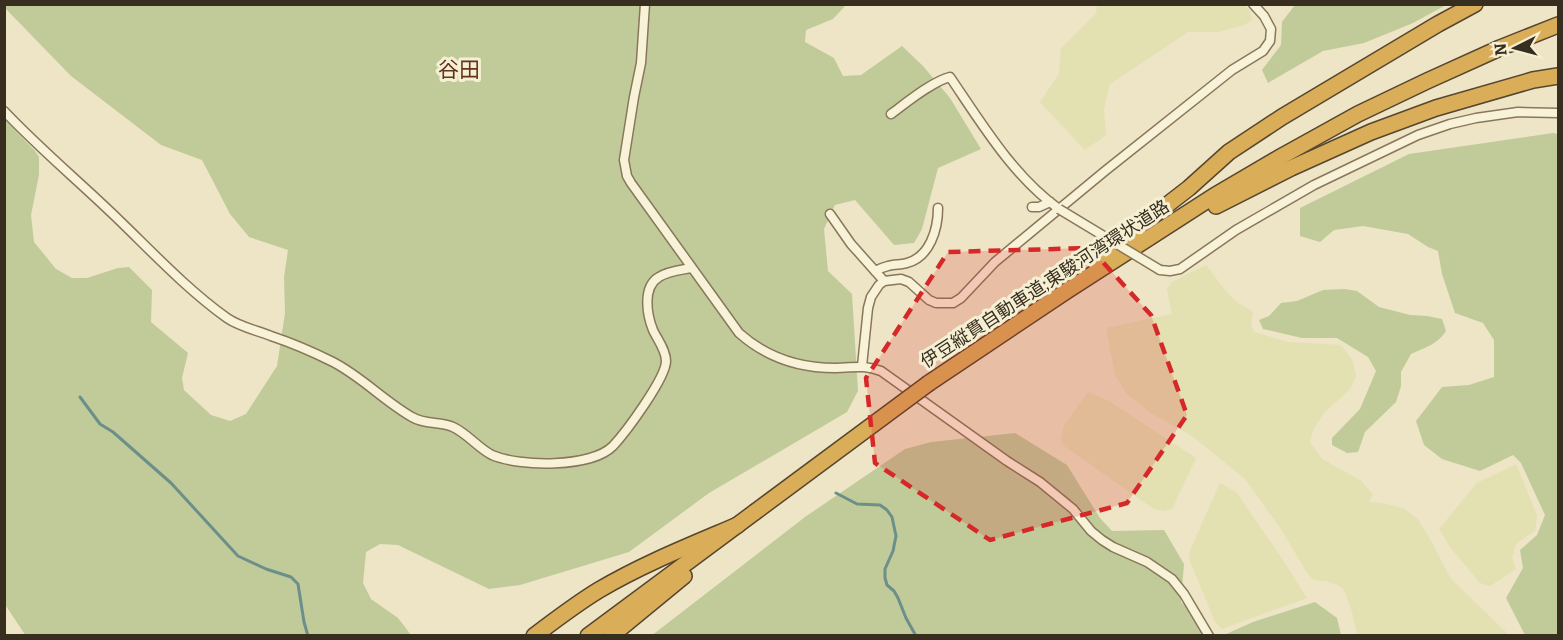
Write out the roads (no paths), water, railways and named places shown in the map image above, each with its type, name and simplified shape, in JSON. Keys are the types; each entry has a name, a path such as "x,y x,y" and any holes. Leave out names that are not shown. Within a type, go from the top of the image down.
{"highway":[{"path":"1068,290 1132,232 1189,188 1229,152 1292,111 1475,4"},
{"name":"伊豆縦貫自動車道;東駿河湾環状道路","path":"588,636 929,382 1234,184 1358,114 1490,52 1558,24"},
{"path":"1141,244 1291,168 1371,132 1436,108 1533,80 1558,76"},
{"path":"534,636 584,599 615,581 738,525"},
{"path":"611,636 688,572 738,525"}],"street":[{"path":"645,4 641,63 624,160 625,166 631,183 735,329 747,341 763,351 807,367 862,366 881,371 1040,482 1073,509 1091,531 1102,540 1147,562 1172,579 1184,594 1209,636"},
{"path":"862,366 868,308 871,297 884,281 901,279 909,282 929,300 936,303 953,303 961,298 995,262 1059,209 1232,70 1263,51 1270,41 1271,29 1264,16 1253,4"},
{"path":"891,114 945,78 951,78 987,132 1042,197 1160,270 1170,271 1180,269 1236,230 1314,184 1418,135 1476,118 1518,112 1558,113"},
{"path":"4,111 190,287 228,319 316,354 342,367 415,420 450,426 484,450 510,460 530,463 570,462 597,456 612,447 642,410 666,365 666,356 648,317 648,295 651,287 658,277 691,268"},
{"path":"1032,207 1039,207 1050,202"},
{"path":"874,271 907,263 926,251 938,220 938,208"},
{"path":"830,214 851,244 884,281"}],"waterway":[{"path":"80,397 100,424 113,432 171,483 238,556 291,577 298,584 308,636"},
{"path":"836,493 857,504 880,505 892,517 896,536 893,551 885,569 885,578 887,585 898,598 916,636"}],"district":[{"name":"谷田","path":"459,70"}]}
